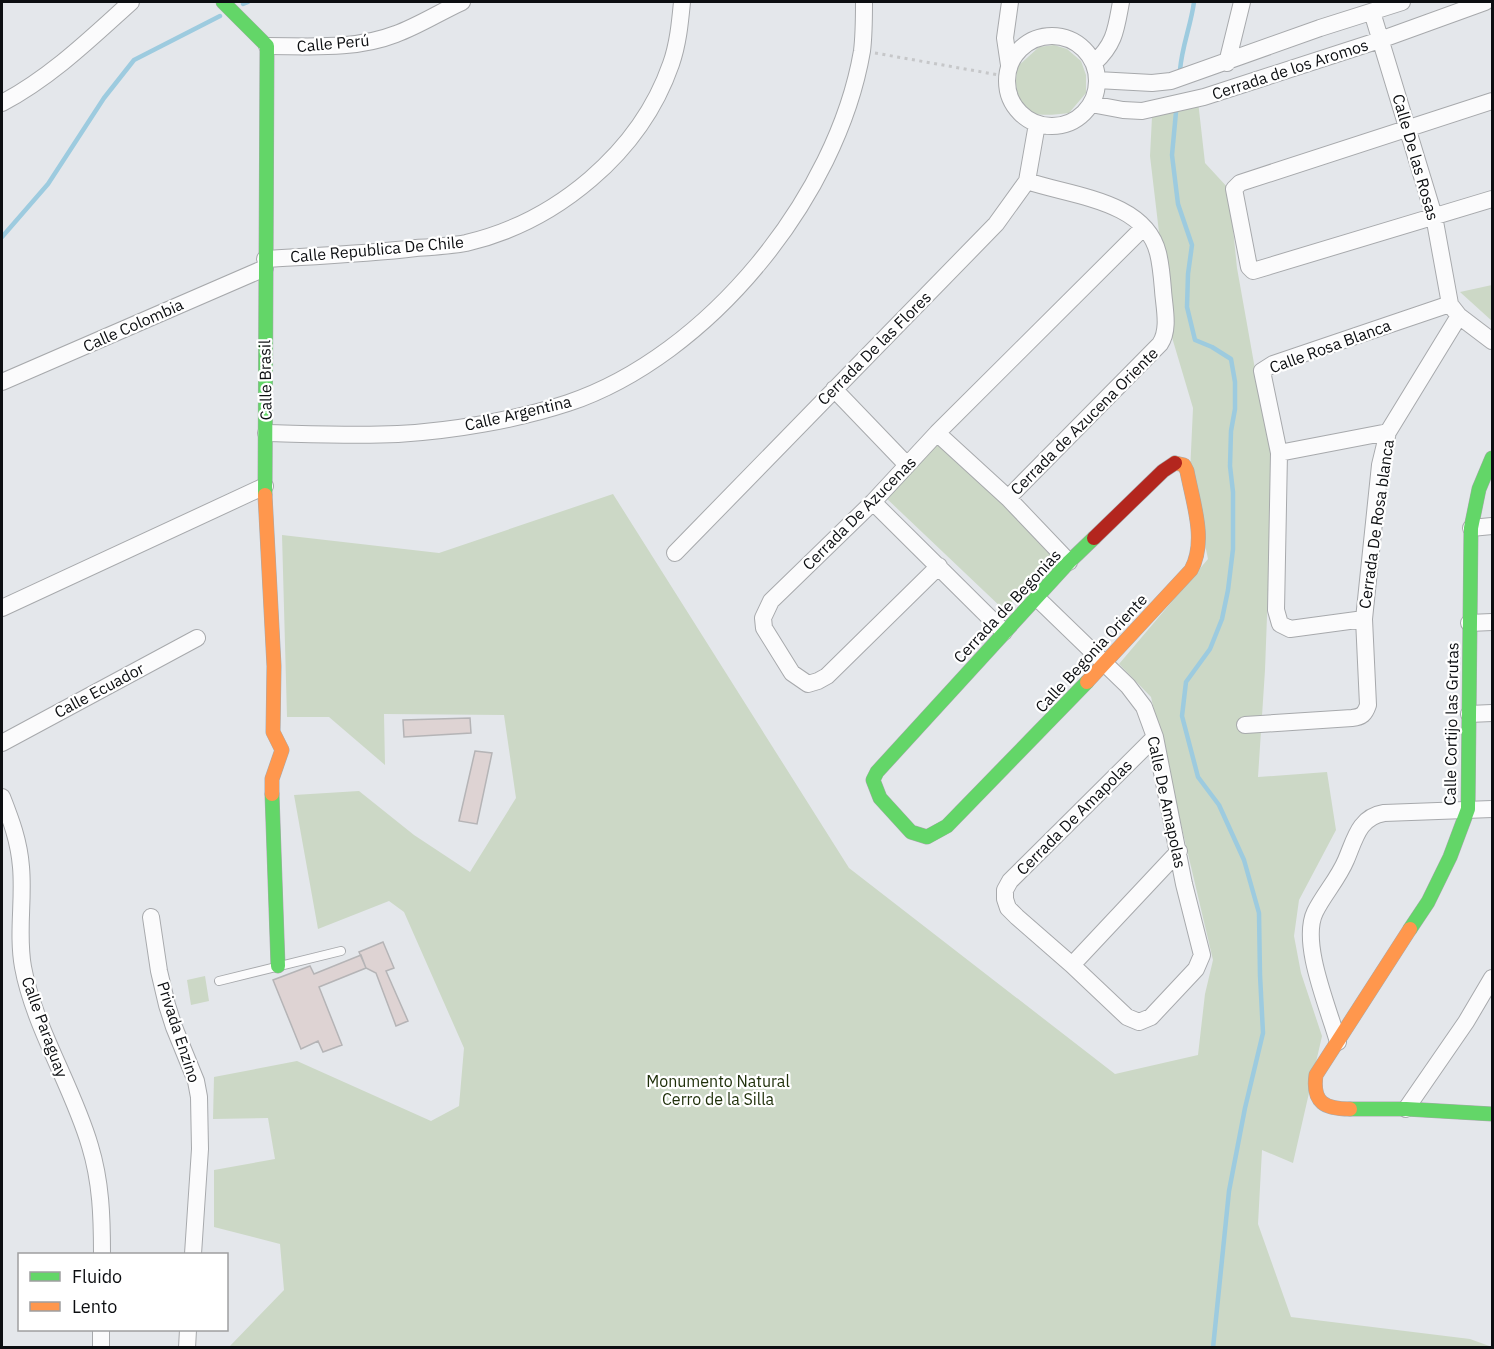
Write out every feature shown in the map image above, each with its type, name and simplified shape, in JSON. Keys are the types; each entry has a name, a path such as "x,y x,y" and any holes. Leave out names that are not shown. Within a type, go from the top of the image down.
{"street":[{"path":"2,103 28,89 60,65 131,2"},
{"path":"223,2 267,46"},
{"name":"Calle Perú","path":"267,46 360,44 395,34 462,2"},
{"name":"Calle Republica De Chile","path":"265,263 465,243 516,227 565,199 608,165 638,128 661,89 671,65 677,43 682,2"},
{"name":"Calle Argentina","path":"266,433 398,434 509,418 568,403 652,362 683,339 725,301 765,256 798,210 828,157 842,121 862,51 864,2"},
{"path":"1008,70 1017,51 1029,41 1044,36 1059,36 1073,41 1086,50 1094,63 1097,80 1091,104 1081,116 1067,123 1052,126 1037,124 1017,110 1010,100 1007,88 1005,38 1010,2"},
{"path":"1094,63 1113,42 1121,2"},
{"path":"1227,63 1242,2"},
{"name":"Cerrada de los Aromos","path":"1097,80 1172,81 1320,28 1402,2"},
{"name":"Cerrada de los Aromos","path":"1091,104 1123,110 1159,108 1204,97 1380,40 1485,2"},
{"name":"Calle De las Rosas","path":"1372,12 1434,216 1454,310"},
{"name":"Calle Brasil","path":"267,46 265,486 274,666 273,732 282,750 272,779 278,966"},
{"path":"1492,101 1236,185 1234,189 1249,267 1253,271 1492,199"},
{"name":"Cerrada De las Flores","path":"675,553 996,224 1027,181 1037,124"},
{"path":"1027,181 1107,203 1126,213 1143,228"},
{"name":"Cerrada de Azucena Oriente","path":"1008,498 1160,344 1166,330 1160,261 1152,240 1143,228"},
{"name":"Cerrada De Azucenas","path":"939,566 827,676 818,681 808,684 792,673 764,627 763,618 771,601 873,502 937,433 1143,228"},
{"name":"Calle Colombia","path":"2,382 265,263"},
{"path":"1454,310 1492,341"},
{"name":"Cerrada De Rosa blanca","path":"1245,725 1352,718 1363,715 1368,705 1364,619 1380,465 1388,432 1454,310"},
{"name":"Calle Rosa Blanca","path":"1364,619 1290,629 1280,624 1276,610 1279,453 1262,371 1267,366 1454,310"},
{"path":"834,389 907,465"},
{"path":"1279,453 1388,432"},
{"path":"937,433 1008,498 1069,562"},
{"name":"Calle Cortijo las Grutas","path":"1406,1108 1332,1109 1322,1105 1316,1097 1314,1086 1316,1075 1428,902 1450,857 1468,809 1470,528 1479,489 1492,458"},
{"name":"Cerrada de Begonias","path":"927,837 911,832 880,798 873,780 882,764 1069,562 1163,471 1175,463"},
{"name":"Calle Begonia Oriente","path":"927,837 947,826 1106,663 1183,579 1196,561 1200,544 1187,471 1184,465 1175,463"},
{"path":"2,608 265,486"},
{"path":"873,502 1004,632"},
{"path":"1470,528 1492,526"},
{"name":"Calle De Amapolas","path":"1037,598 1128,686 1144,706 1155,737 1184,884 1202,955 1196,969 1151,1017 1138,1022"},
{"path":"1469,623 1492,622"},
{"name":"Calle Ecuador","path":"2,743 197,638"},
{"path":"1469,714 1492,713"},
{"name":"Cerrada De Amapolas","path":"1138,1022 1127,1017 1013,912 1005,899 1005,890 1010,881 1155,737"},
{"name":"Calle Paraguay","path":"2,797 16,833 21,868 23,967 31,997 90,1144 99,1180 102,1253"},
{"path":"1338,1042 1312,955 1311,927 1315,912 1342,870 1365,820 1384,813 1492,809"},
{"path":"1072,965 1179,851"},
{"name":"Privada Enzino","path":"152,917 159,971 167,1005 196,1080 199,1097 200,1149 193,1253"},
{"path":"1406,1108 1466,1022 1492,978"},
{"path":"1406,1108 1492,1114"},
{"path":"100,1347 101,1331"},
{"path":"187,1347 188,1331"}],"lane":[{"path":"219,981 341,951"}],"path":[{"path":"862,51 1008,70"}],"green space":[{"path":"1054,45 1067,49 1081,61 1086,75 1086,93 1069,113 1042,115 1032,113 1020,103 1017,94 1017,67 1039,47"},
{"name":"Monumento Natural Cerro de la Silla","path":"1198,101 1205,163 1229,189 1237,268 1273,454 1265,670 1258,777 1327,772 1336,830 1299,900 1294,936 1301,973 1322,1036 1293,1163 1262,1150 1258,1224 1291,1317 1470,1339 1492,1347 229,1347 284,1290 280,1244 214,1227 214,1170 275,1159 268,1118 213,1119 214,1077 297,1061 431,1121 459,1106 464,1048 404,912 389,901 318,929 294,795 359,791 414,835 470,872 516,798 504,715 384,714 385,765 329,717 287,717 282,535 439,553 613,494 849,868 1115,1074 1198,1055 1205,994 1213,960 1151,697 1119,664 1208,559 1190,473 1193,408 1171,334 1150,156 1152,117"},
{"path":"1492,285 1492,321 1460,292"},
{"path":"938,440 1058,554 1004,610 884,496"},
{"path":"205,976 209,1001 191,1005 187,980"}],"building":[{"path":"470,718 471,733 404,737 403,720"},
{"path":"475,751 492,753 477,824 459,821"},
{"path":"383,942 394,968 386,971 408,1021 396,1026 376,973 366,968 359,952"},
{"path":"361,955 366,968 319,987 342,1045 323,1052 318,1041 301,1049 273,980 310,966 314,974"}],"waterway":[{"path":"243,4 248,2"},
{"path":"1180,70 1194,2"},
{"path":"2,237 48,184 104,98 134,60 220,16"},
{"path":"1176,112 1172,155 1178,204 1192,245 1187,307 1195,340 1231,359 1235,382 1230,466 1233,492 1233,549 1228,590 1222,619 1210,649 1186,682 1182,716 1198,777 1219,805 1244,860 1259,913 1263,1033 1245,1108 1229,1191 1213,1348"}],"traffic: fast":[{"path":"223,2 267,46 265,495"},
{"path":"1410,929 1428,902 1450,857 1468,809 1471,528 1479,489 1492,458"},
{"path":"1087,682 947,826 927,837 911,832 880,798 873,780 877,772 1069,562 1094,538"},
{"path":"272,794 278,966"},
{"path":"1350,1109 1406,1109 1492,1114"}],"traffic: slow":[{"path":"1087,682 1191,570 1196,559 1197,522 1187,471 1184,465 1175,463"},
{"path":"265,495 274,666 273,732 282,750 272,779 272,794"},
{"path":"1350,1109 1334,1108 1322,1103 1316,1092 1316,1075 1410,929"}],"traffic: jam":[{"path":"1094,538 1163,471 1175,463"}]}
